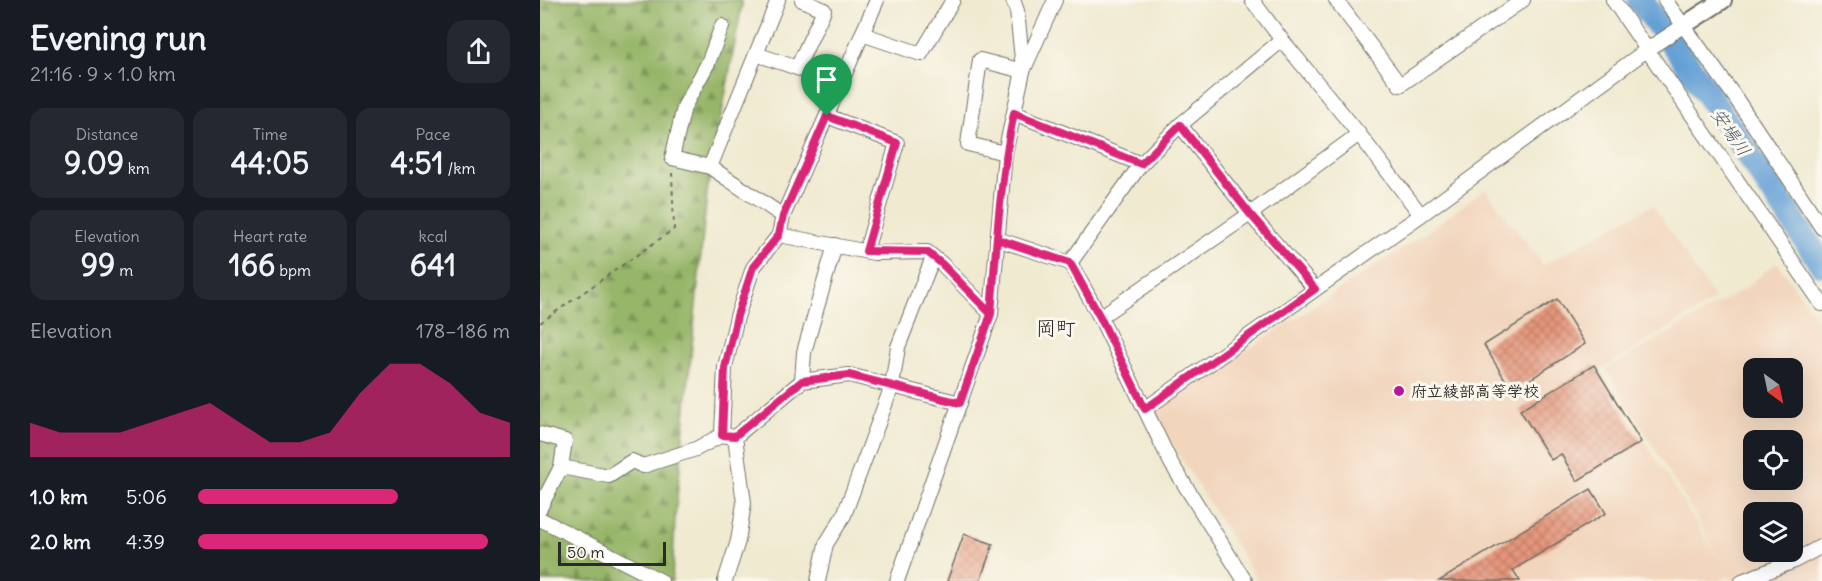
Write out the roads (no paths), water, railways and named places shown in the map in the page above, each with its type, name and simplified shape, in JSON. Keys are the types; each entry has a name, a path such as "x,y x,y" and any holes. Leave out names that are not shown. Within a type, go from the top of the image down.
{"street":[{"path":"710,167 778,0"},
{"path":"797,68 824,10 802,0"},
{"path":"725,581 738,540 744,502 728,436 725,368 737,316 753,267 779,235 783,216 877,0"},
{"path":"862,34 921,54 953,0"},
{"path":"1013,0 1017,11 1023,71"},
{"path":"897,581 991,314 1005,153 1023,71 1055,0"},
{"path":"1252,0 1421,215"},
{"path":"1336,0 1400,86 1521,1"},
{"path":"1613,0 1652,48 1822,304"},
{"path":"1665,0 1735,97 1822,228"},
{"path":"1145,409 1421,215 1683,26 1723,0"},
{"path":"722,26 708,63 684,107 672,158 710,167 783,216"},
{"path":"1070,263 1141,164 1180,125 1282,40"},
{"path":"756,54 841,83"},
{"path":"1005,153 968,144 980,60 1023,71"},
{"path":"1014,113 1141,164"},
{"path":"827,116 897,143 866,251"},
{"path":"1180,125 1250,214 1315,289"},
{"path":"1100,317 1250,214 1359,134"},
{"path":"779,235 866,251 927,252 991,314"},
{"path":"997,239 1070,263 1100,317 1171,463 1242,577 1227,581"},
{"path":"802,381 804,352 835,245"},
{"path":"818,581 826,544 844,516 892,386 898,347 933,257"},
{"path":"561,467 609,476 632,461 643,466 696,449 728,436 802,381 849,375 960,403"},
{"path":"540,434 565,441 561,467 540,508"},
{"path":"540,519 661,581"},
{"path":"1742,581 1792,562 1822,546"}],"waterway":[{"name":"安場川","path":"1640,0 1679,52 1822,264"}],"place":[{"name":"府立綾部高等学校","path":"1399,391"}],"district":[{"name":"岡町","path":"1056,327"}]}
